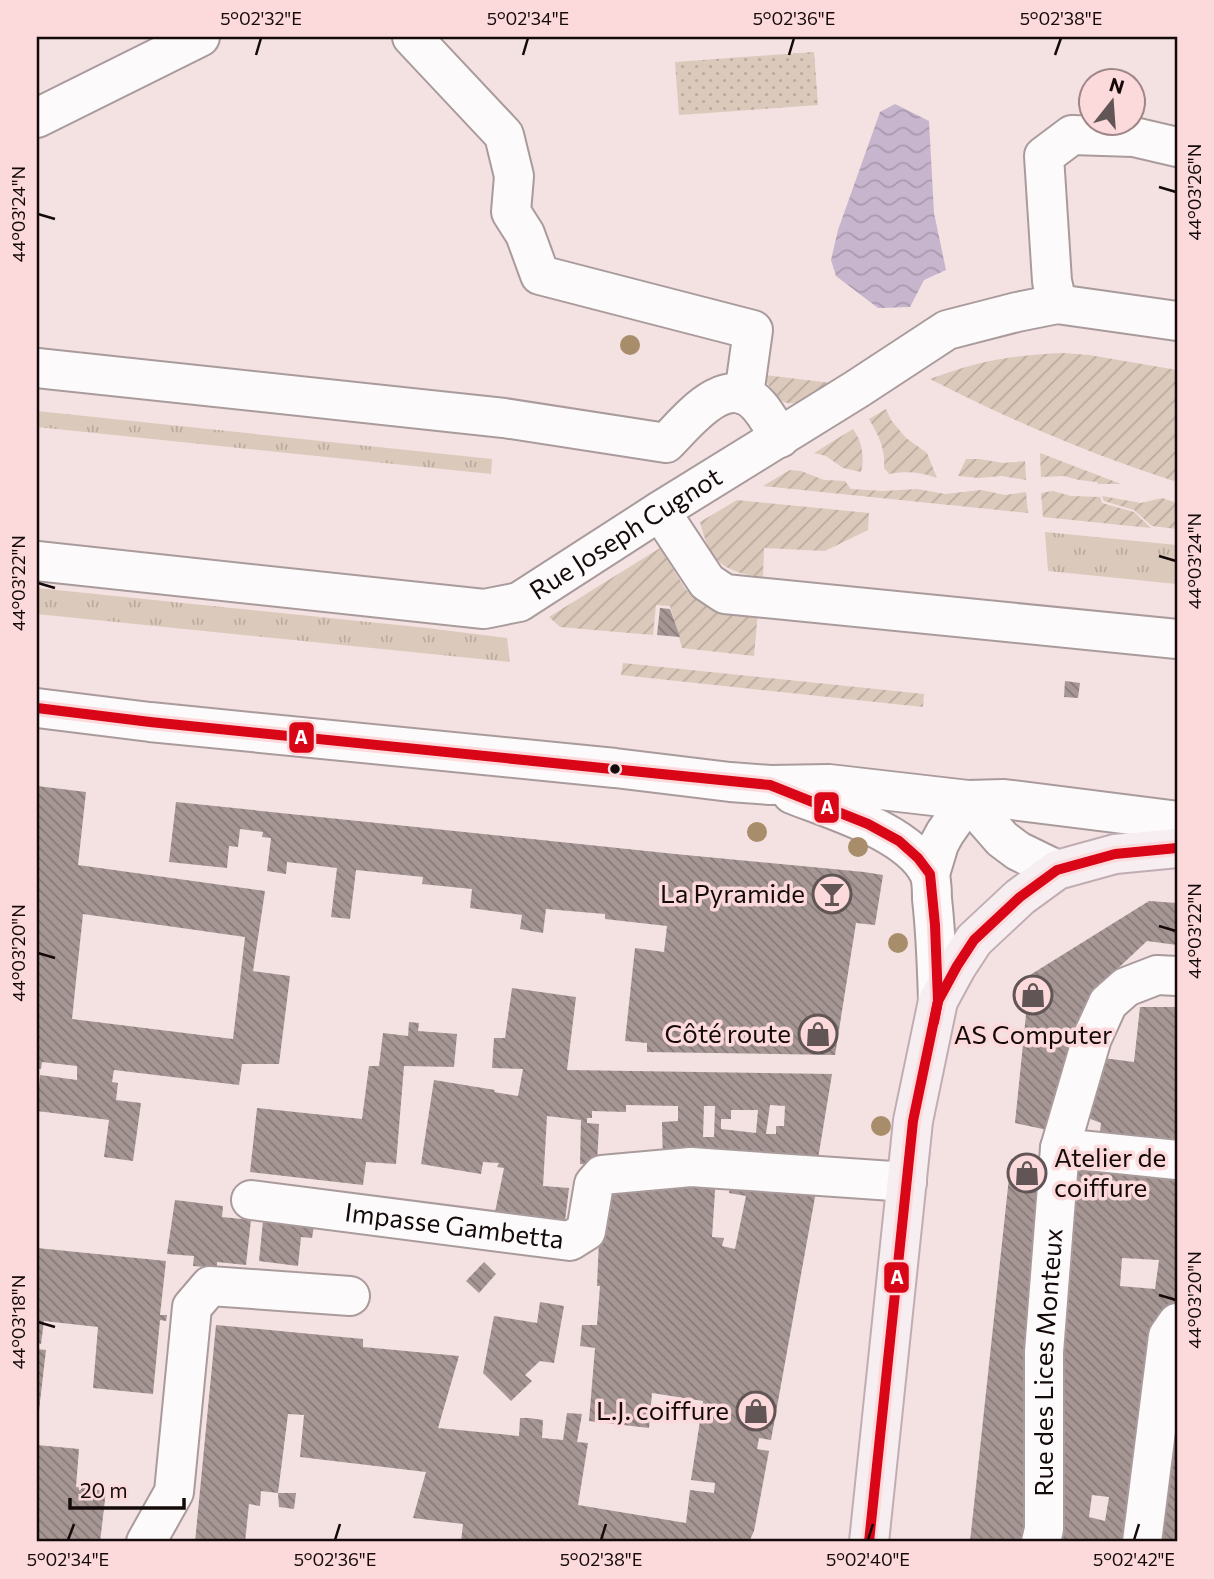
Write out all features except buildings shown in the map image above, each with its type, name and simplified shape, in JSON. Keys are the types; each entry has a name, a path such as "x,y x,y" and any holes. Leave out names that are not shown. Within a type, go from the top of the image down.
{"main road":[{"path":"869,1542 913,1121 938,1001 974,940 1020,897 1057,870 1115,855 1177,848"}],"street":[{"path":"37,118 200,37"},
{"path":"411,37 504,135 514,176 511,212 526,234 540,275 753,330 744,396"},
{"path":"1058,304 1052,281 1044,156 1072,135 1134,137 1177,148"},
{"name":"Rue Joseph Cugnot","path":"37,561 484,609 519,602 947,331 1058,304 1177,321"},
{"path":"37,368 504,418 666,443 711,399 729,393 744,396 758,404 780,438"},
{"path":"660,511 707,582 725,594 1177,639"},
{"path":"37,708 150,722 770,785 829,784 968,800 1003,799 1177,822"},
{"path":"770,785 868,824 899,841 918,858 930,874"},
{"path":"968,800 1002,839 1018,852 1057,870"},
{"path":"938,1001 930,874 945,832 968,800"},
{"name":"Rue des Lices Monteux","path":"1041,1542 1044,1529 1044,1352 1060,1147 1092,1038 1108,1003 1126,987 1157,975 1177,976"},
{"path":"1060,1147 1177,1160"},
{"name":"Impasse Gambetta","path":"251,1200 570,1241 586,1231 594,1184 602,1175 691,1167 907,1182"},
{"path":"146,1542 174,1492 192,1307 211,1286 350,1296"},
{"path":"1142,1542 1168,1336 1177,1323"}],"green space":[{"path":"814,52 818,105 679,115 675,62"},
{"path":"1063,353 1177,370 1177,482 1052,436 930,379 995,360"},
{"path":"765,375 831,383 804,400 790,403 777,397 764,378"},
{"path":"886,409 891,420 906,438 927,453 937,478 913,473 889,474 884,468 881,442 869,419"},
{"path":"37,411 492,459 491,474 37,427"},
{"path":"853,429 862,450 861,472 843,468 826,456 814,453"},
{"path":"1040,453 1121,484 1098,484 1064,476 1041,477"},
{"path":"966,459 1003,463 1025,461 1026,480 1002,476 958,476"},
{"path":"790,470 801,471 824,480 845,481 851,489 917,489 945,494 981,490 1005,495 1026,492 1028,513 763,486"},
{"path":"1053,491 1071,496 1100,497 1102,503 1134,512 1151,528 1043,517 1041,493"},
{"path":"1102,496 1141,503 1162,498 1177,503 1177,529 1152,526 1134,510 1104,501"},
{"path":"737,500 869,513 868,530 825,551 764,548 763,577 749,575 720,563 708,547 700,522"},
{"path":"1045,532 1177,545 1177,584 1048,571"},
{"path":"660,548 686,590 702,601 758,611 754,656 682,648 670,606 656,605 653,635 560,627 549,617"},
{"path":"37,588 507,638 510,662 37,614"},
{"path":"623,663 924,694 923,707 621,675"}],"water":[{"path":"895,104 929,121 934,213 946,270 924,280 910,307 878,308 836,276 831,260 838,230 880,112"}],"transit line":[{"name":"A","path":"37,708 150,722 770,785 868,824 899,841 918,858 930,874 938,1001 913,1121 869,1542"},
{"name":"A","path":"934,1022 938,1001 974,940 1020,897 1057,870 1115,854 1177,848"}],"place":[{"name":"La Pyramide","path":"832,894"},
{"name":"AS Computer","path":"1033,995"},
{"name":"Côté route","path":"818,1034"},
{"name":"Atelier de coiffure","path":"1027,1173"},
{"name":"L.J. coiffure","path":"756,1411"}]}
